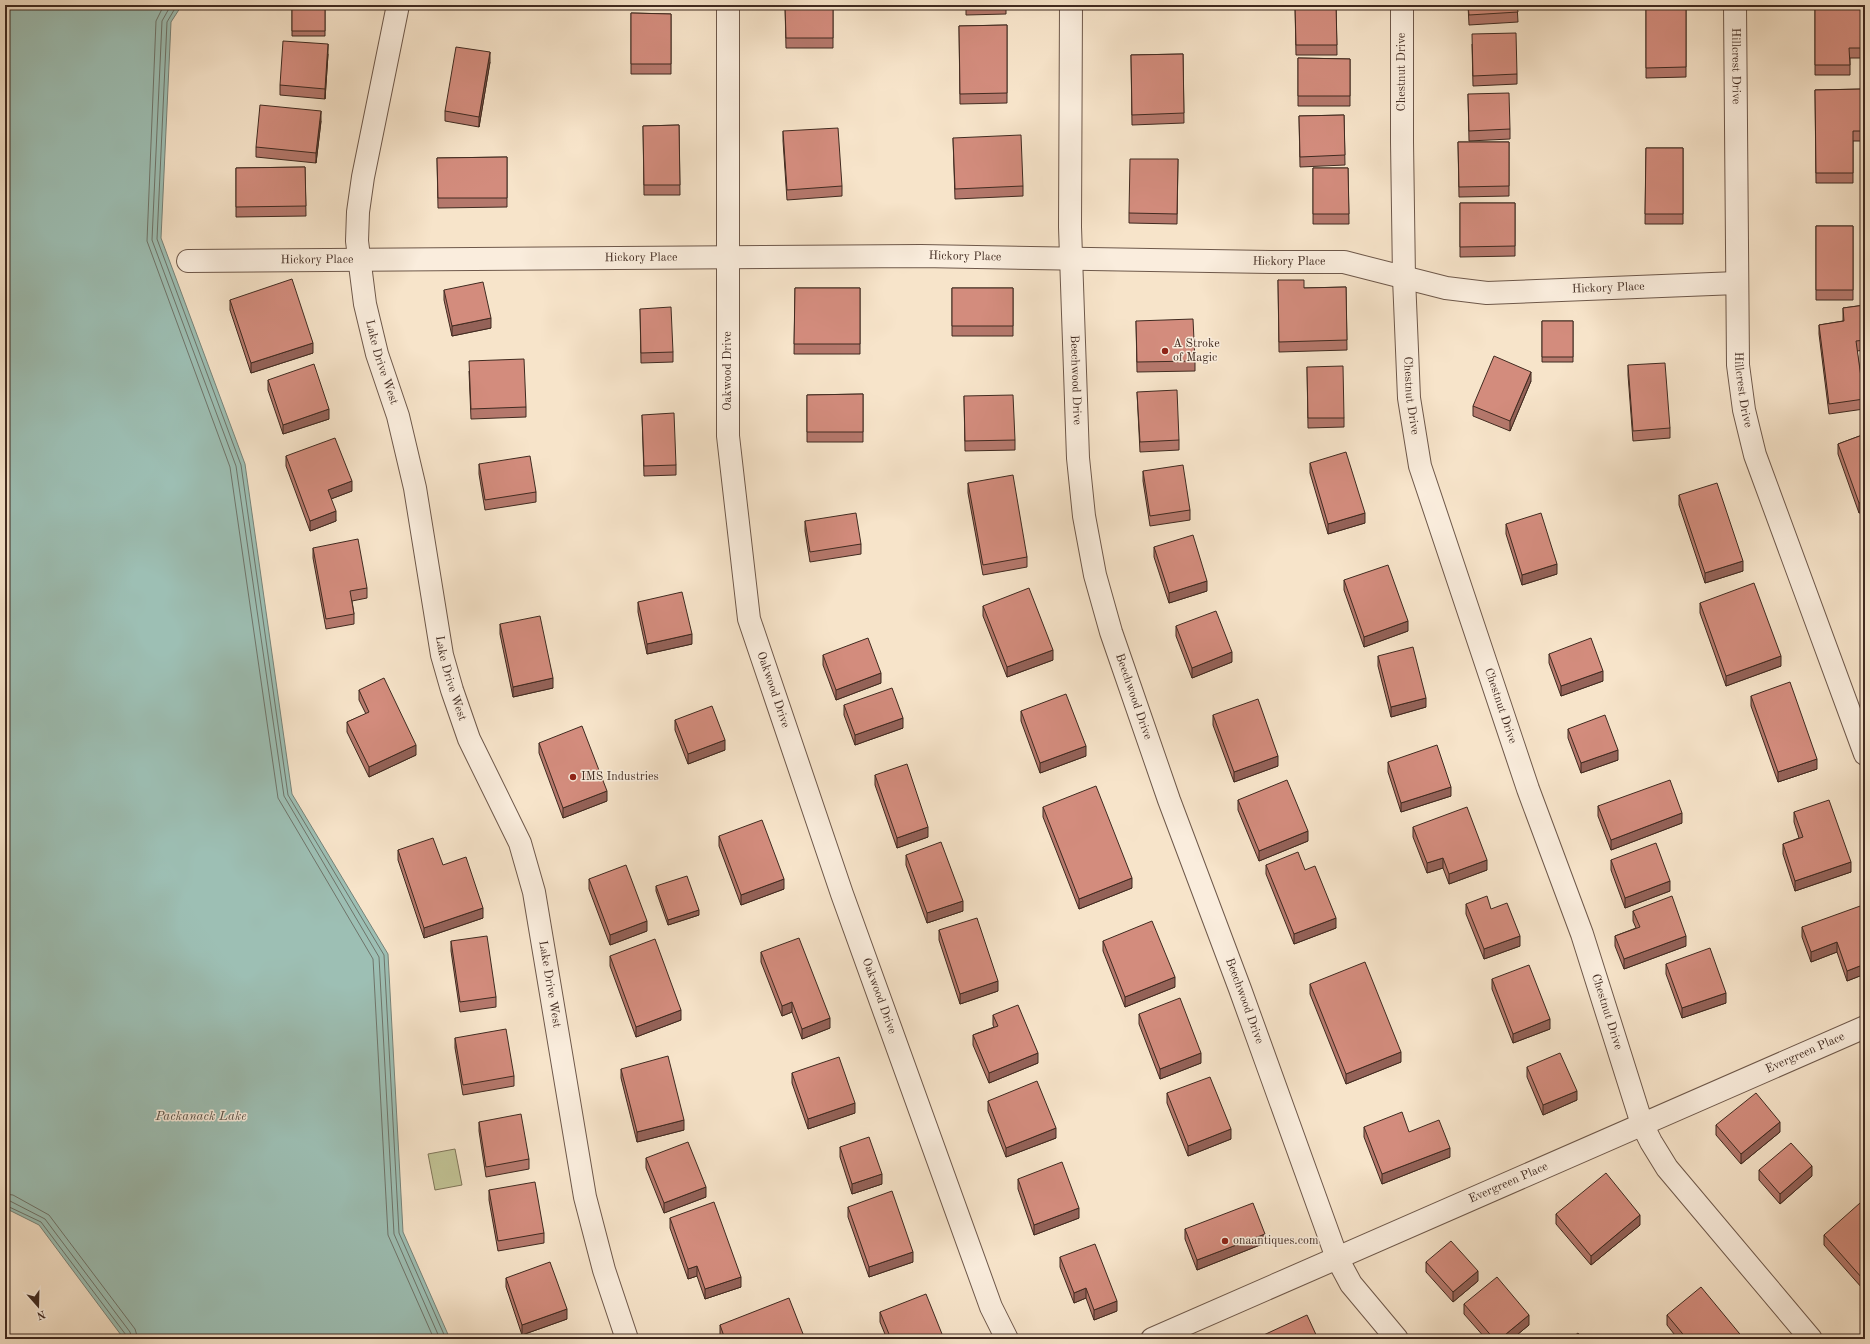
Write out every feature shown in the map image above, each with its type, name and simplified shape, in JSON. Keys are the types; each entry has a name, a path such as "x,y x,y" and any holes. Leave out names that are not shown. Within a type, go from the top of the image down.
{"street":[{"name":"Lake Drive West","path":"398,5 363,177 356,240 365,304 377,354 398,416 415,488 442,655 452,690 470,738 520,843 534,892 585,1197 604,1270 627,1339"},
{"name":"Oakwood Drive","path":"728,5 728,436 749,619 842,894 991,1307 1007,1339"},
{"name":"Beechwood Drive","path":"1071,5 1072,259 1078,458 1084,516 1095,575 1111,632 1169,800 1240,989 1336,1258 1355,1290 1397,1339"},
{"name":"Chestnut Drive","path":"1402,5 1404,278 1409,398 1420,466 1528,789 1582,934 1642,1124 1667,1168 1811,1339"},
{"name":"Hillcrest Drive","path":"1734,5 1738,365 1744,410 1755,455 1865,754"},
{"name":"Hickory Place","path":"188,261 921,256 1344,262 1446,288 1486,293 1737,283"},
{"name":"Evergreen Place","path":"1152,1339 1865,1027"}],"green space":[{"path":"455,1149 462,1185 435,1190 428,1154"}],"water":[{"name":"Packanack Lake","path":"5,5 182,5 171,22 161,238 245,464 292,794 388,954 403,1232 450,1339 124,1339 39,1225 5,1208"}],"building":[{"path":"785,5 833,5 833,38 786,38"},
{"path":"1295,5 1336,5 1337,45 1296,45"},
{"path":"1468,5 1517,5 1518,12 1469,15"},
{"path":"1646,5 1686,5 1686,67 1646,68"},
{"path":"1815,5 1865,5 1865,48 1849,48 1850,65 1815,65"},
{"path":"292,8 325,8 325,31 292,31"},
{"path":"631,13 671,14 671,64 631,64"},
{"path":"1007,25 1007,93 960,94 959,26"},
{"path":"1516,33 1517,74 1473,76 1472,34"},
{"path":"283,41 328,44 325,89 280,85"},
{"path":"456,47 490,52 479,117 445,111"},
{"path":"1183,54 1184,113 1132,115 1131,55"},
{"path":"1298,58 1350,59 1350,96 1298,96"},
{"path":"1863,89 1863,131 1853,131 1853,173 1816,173 1815,90"},
{"path":"1509,93 1510,129 1469,131 1468,94"},
{"path":"260,105 321,111 316,153 256,147"},
{"path":"1344,115 1345,155 1300,157 1299,116"},
{"path":"679,125 680,185 644,185 643,126"},
{"path":"838,128 842,186 787,190 783,131"},
{"path":"1021,135 1023,186 955,189 953,138"},
{"path":"1458,142 1509,142 1509,186 1459,187"},
{"path":"1646,148 1683,148 1683,214 1645,214"},
{"path":"507,157 507,198 438,198 437,158"},
{"path":"1130,159 1178,159 1177,214 1129,213"},
{"path":"305,167 306,206 236,207 236,168"},
{"path":"1313,168 1348,168 1349,214 1313,214"},
{"path":"1460,203 1515,203 1515,246 1460,247"},
{"path":"1816,226 1853,226 1853,290 1816,290"},
{"path":"292,279 313,343 251,363 230,300"},
{"path":"1278,280 1304,280 1304,288 1346,287 1347,340 1279,342"},
{"path":"483,282 491,318 452,326 444,290"},
{"path":"795,288 860,288 860,344 794,344"},
{"path":"952,288 1013,288 1013,326 952,326"},
{"path":"1865,305 1865,340 1856,341 1864,399 1829,404 1819,325 1844,321 1843,308"},
{"path":"671,307 673,352 641,353 640,309"},
{"name":"A Stroke of Magic","path":"1193,319 1195,361 1137,362 1136,321"},
{"path":"1542,321 1573,321 1573,357 1542,357"},
{"path":"1494,356 1531,372 1510,421 1473,406"},
{"path":"524,359 526,407 471,409 469,361"},
{"path":"1665,363 1670,428 1633,431 1628,365"},
{"path":"314,364 329,409 283,425 268,380"},
{"path":"1343,366 1344,418 1308,418 1307,367"},
{"path":"1177,390 1179,440 1140,442 1137,392"},
{"path":"863,394 863,432 807,432 807,395"},
{"path":"1013,395 1015,440 965,441 964,396"},
{"path":"674,413 676,465 644,466 642,415"},
{"path":"1865,434 1865,501 1859,503 1838,444"},
{"path":"335,438 352,481 328,490 336,511 310,521 286,456"},
{"path":"1346,452 1365,513 1328,524 1310,463"},
{"path":"530,456 536,492 485,500 479,464"},
{"path":"1183,465 1190,510 1150,516 1143,471"},
{"path":"1013,475 1027,557 983,565 968,483"},
{"path":"1717,483 1743,561 1705,573 1679,495"},
{"path":"856,513 861,544 810,552 805,521"},
{"path":"1541,513 1557,564 1522,575 1506,524"},
{"path":"1193,535 1207,581 1169,593 1154,547"},
{"path":"358,539 367,588 350,591 354,614 326,619 313,548"},
{"path":"1388,565 1408,621 1364,637 1344,580"},
{"path":"1754,583 1781,656 1726,676 1700,603"},
{"path":"1029,588 1053,650 1007,667 983,606"},
{"path":"682,592 692,634 647,644 638,602"},
{"path":"1216,611 1232,652 1192,668 1176,626"},
{"path":"540,616 553,678 513,687 500,624"},
{"path":"868,638 881,673 836,690 823,655"},
{"path":"1591,638 1603,671 1561,686 1549,654"},
{"path":"1413,647 1426,698 1391,707 1378,656"},
{"path":"384,678 416,745 369,767 347,722 369,712 359,690"},
{"path":"1790,682 1817,759 1778,772 1751,696"},
{"path":"892,688 903,718 855,735 844,705"},
{"path":"1066,694 1086,746 1040,763 1021,711"},
{"path":"1258,699 1278,756 1234,772 1213,715"},
{"path":"712,706 725,740 688,754 675,720"},
{"path":"1605,715 1618,750 1581,763 1568,729"},
{"name":"IMS Industries","path":"582,726 607,791 563,808 539,743"},
{"path":"1437,745 1451,787 1401,803 1388,762"},
{"path":"907,764 928,827 897,838 875,775"},
{"path":"1287,780 1308,831 1259,851 1238,800"},
{"path":"1670,780 1682,813 1611,840 1598,806"},
{"path":"1096,786 1132,878 1079,899 1043,807"},
{"path":"1829,800 1851,862 1795,881 1783,844 1803,837 1794,812"},
{"path":"1467,807 1487,860 1449,874 1443,858 1427,863 1413,827"},
{"path":"762,820 784,879 741,895 719,836"},
{"path":"433,838 443,865 466,857 483,908 424,928 398,850"},
{"path":"941,842 963,901 927,913 906,855"},
{"path":"1656,843 1670,881 1625,898 1611,860"},
{"path":"1298,852 1305,870 1315,866 1336,918 1294,934 1266,865"},
{"path":"626,865 647,921 610,935 589,879"},
{"path":"687,876 699,910 668,920 656,886"},
{"path":"1487,896 1491,909 1507,903 1520,936 1484,949 1466,904"},
{"path":"1672,896 1686,936 1624,959 1615,936 1640,927 1633,911"},
{"path":"1863,905 1865,912 1865,964 1847,971 1837,942 1811,952 1802,927"},
{"path":"977,918 998,981 960,994 939,930"},
{"path":"1152,921 1175,977 1125,997 1103,941"},
{"path":"487,936 496,997 460,1002 451,941"},
{"path":"799,938 830,1018 802,1029 792,1002 782,1006 761,952"},
{"path":"655,939 681,1010 636,1027 610,956"},
{"path":"1710,948 1726,993 1682,1008 1666,964"},
{"path":"1365,962 1401,1052 1346,1074 1310,984"},
{"path":"1529,965 1550,1019 1513,1034 1492,979"},
{"path":"1180,998 1201,1053 1160,1069 1139,1014"},
{"path":"1018,1005 1038,1053 989,1073 973,1035 998,1026 993,1015"},
{"path":"506,1029 514,1076 463,1085 455,1038"},
{"path":"1560,1053 1577,1091 1543,1105 1527,1067"},
{"path":"668,1056 684,1120 637,1132 621,1069"},
{"path":"839,1057 855,1103 808,1119 792,1073"},
{"path":"1210,1077 1231,1129 1188,1146 1167,1093"},
{"path":"1037,1081 1056,1128 1006,1148 988,1101"},
{"path":"1756,1093 1780,1122 1741,1154 1716,1125"},
{"path":"1402,1112 1409,1132 1439,1120 1450,1148 1382,1174 1364,1127"},
{"path":"521,1114 529,1159 486,1167 479,1122"},
{"path":"869,1137 882,1174 852,1184 840,1147"},
{"path":"688,1142 706,1187 664,1203 646,1158"},
{"path":"1791,1143 1812,1166 1780,1194 1759,1170"},
{"path":"1062,1162 1079,1208 1034,1225 1018,1179"},
{"path":"1606,1173 1640,1215 1591,1256 1556,1214"},
{"path":"535,1182 544,1233 498,1241 489,1190"},
{"path":"892,1191 913,1252 869,1267 848,1207"},
{"path":"714,1202 741,1277 705,1289 697,1266 688,1269 670,1218"},
{"name":"onaantiques.com","path":"1253,1203 1265,1234 1197,1260 1185,1229"},
{"path":"1860,1203 1865,1209 1865,1276 1862,1278 1824,1235"},
{"path":"1451,1241 1478,1271 1453,1292 1426,1262"},
{"path":"1095,1244 1117,1301 1094,1310 1086,1288 1074,1293 1060,1257"},
{"path":"550,1262 567,1309 522,1325 506,1278"},
{"path":"1497,1277 1529,1315 1500,1339 1494,1339 1464,1304"},
{"path":"1701,1287 1744,1339 1687,1339 1667,1315"},
{"path":"926,1294 944,1339 891,1339 880,1312"},
{"path":"789,1298 805,1339 725,1339 720,1325"},
{"path":"1307,1315 1318,1339 1255,1339"},
{"path":"1578,1333 1583,1339 1570,1339"}],"place":[{"name":"A Stroke of Magic","path":"1165,351"},
{"name":"IMS Industries","path":"573,777"},
{"name":"onaantiques.com","path":"1225,1241"}]}
